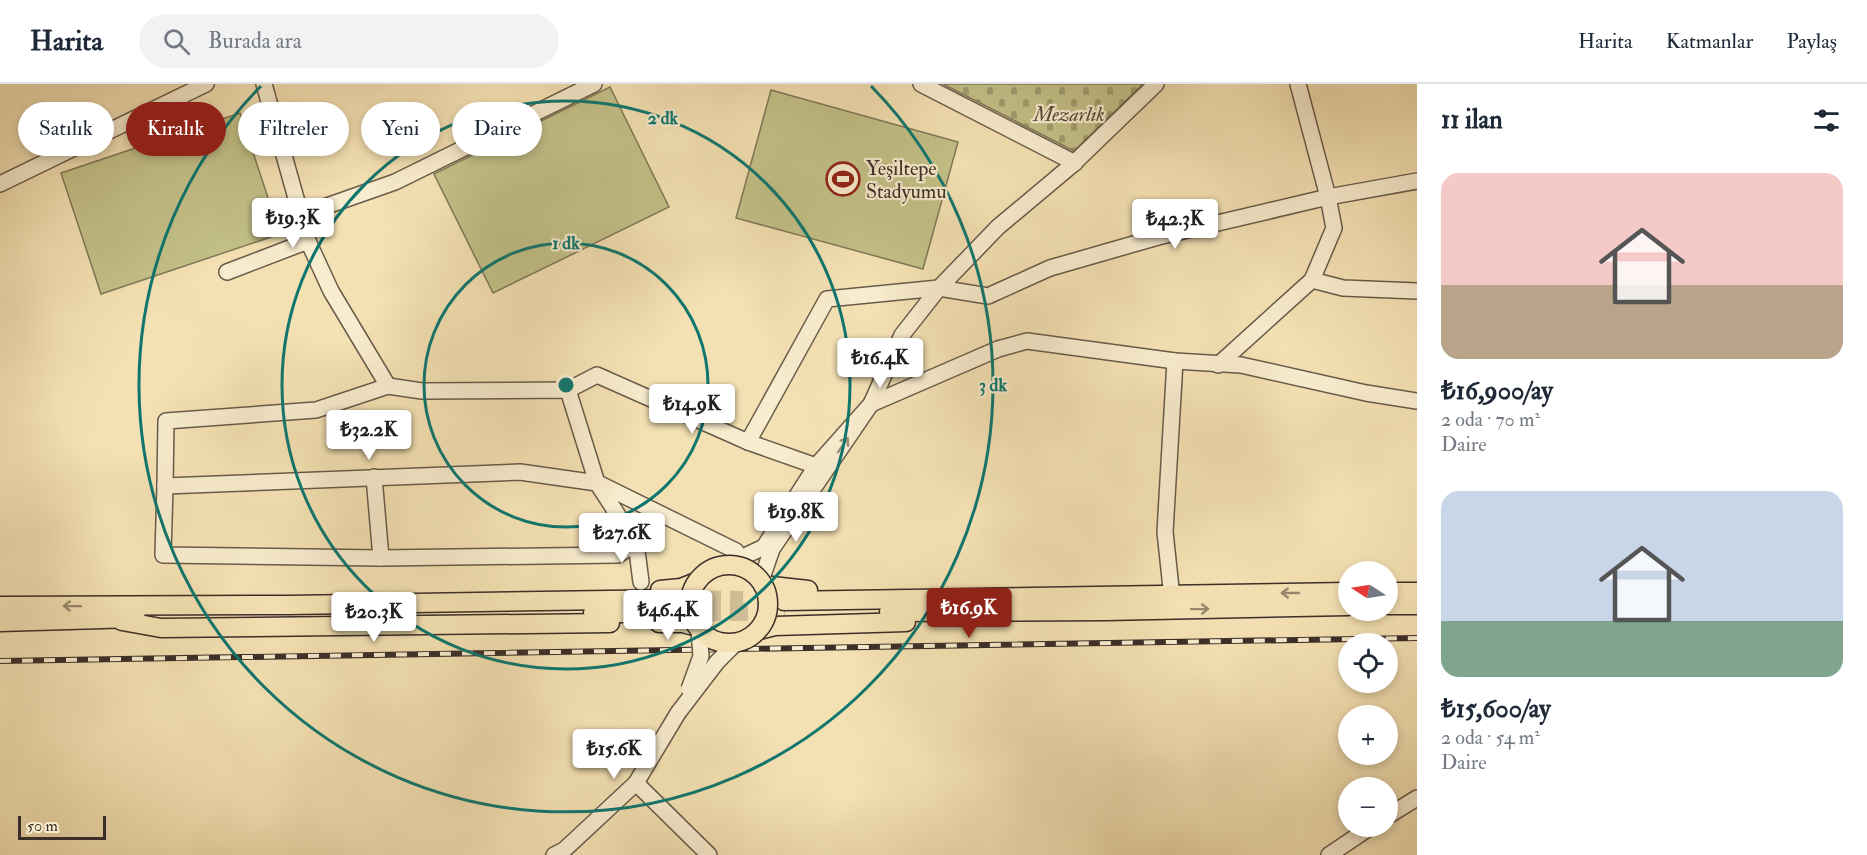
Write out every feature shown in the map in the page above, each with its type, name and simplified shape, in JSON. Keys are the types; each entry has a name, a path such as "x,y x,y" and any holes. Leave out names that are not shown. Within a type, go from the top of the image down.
{"main road":[{"path":"732,557 762,583 767,593 768,606 759,630 748,639 736,643 723,643 710,639 698,629 692,620 689,607 690,594 696,582 710,569 732,557"},
{"path":"0,622 108,613 159,596 647,586 681,588 696,582"},
{"path":"762,583 797,590 860,592 994,589 1120,590 1173,602"},
{"path":"1398,592 1417,592"},
{"path":"759,630 775,626 836,623 1044,620 1173,602 1338,593"},
{"path":"784,606 1173,602 1338,606"},
{"path":"1398,605 1417,605"},
{"path":"0,606 108,613 290,614 676,606"},
{"path":"108,613 161,628 644,622 683,623 698,629"}],"street":[{"path":"0,184 206,84"},
{"path":"264,84 308,241 331,291 388,386"},
{"path":"301,215 395,182 594,84"},
{"path":"921,84 1075,163"},
{"path":"165,486 520,472 597,483 732,557 764,547 871,404 902,335 939,288 998,227 1075,163 1156,84"},
{"path":"762,583 772,549 806,492 816,466 871,404 998,349 1027,340 1218,365 1235,359 1312,280 1334,228 1298,84"},
{"path":"747,442 827,299 939,288 988,296 1050,268 1158,237 1328,197 1417,181"},
{"path":"228,272 308,241"},
{"path":"1312,280 1343,288 1417,291"},
{"path":"1235,359 1366,393 1417,401"},
{"path":"1173,602 1165,532 1175,361"},
{"path":"636,543 618,555 381,558 163,555 166,421 316,410 388,386 422,391 568,390 597,375 747,442 816,466"},
{"path":"568,390 597,483 636,543 647,586"},
{"path":"374,477 381,558"},
{"path":"554,855 564,850 636,783 678,713 696,674 701,656 698,629"},
{"path":"678,713 717,662 736,643"},
{"path":"636,783 709,855"},
{"path":"1398,810 1417,798"},
{"path":"1329,855 1356,837"}],"green space":[{"name":"Mezarlık","path":"943,84 1143,84 1074,151"},
{"path":"610,87 669,207 493,293 434,174 470,156 542,156 542,121"},
{"path":"771,90 958,142 923,269 736,218"},
{"path":"238,114 238,156 254,156 280,234 101,294 61,173 126,151 126,156 226,156 226,118"}],"tunnel":[{"path":"676,599 743,600"},
{"path":"676,613 785,611"}],"railway":[{"path":"0,661 1417,638"}],"place":[{"name":"Yeşiltepe Stadyumu","path":"843,179"}]}
